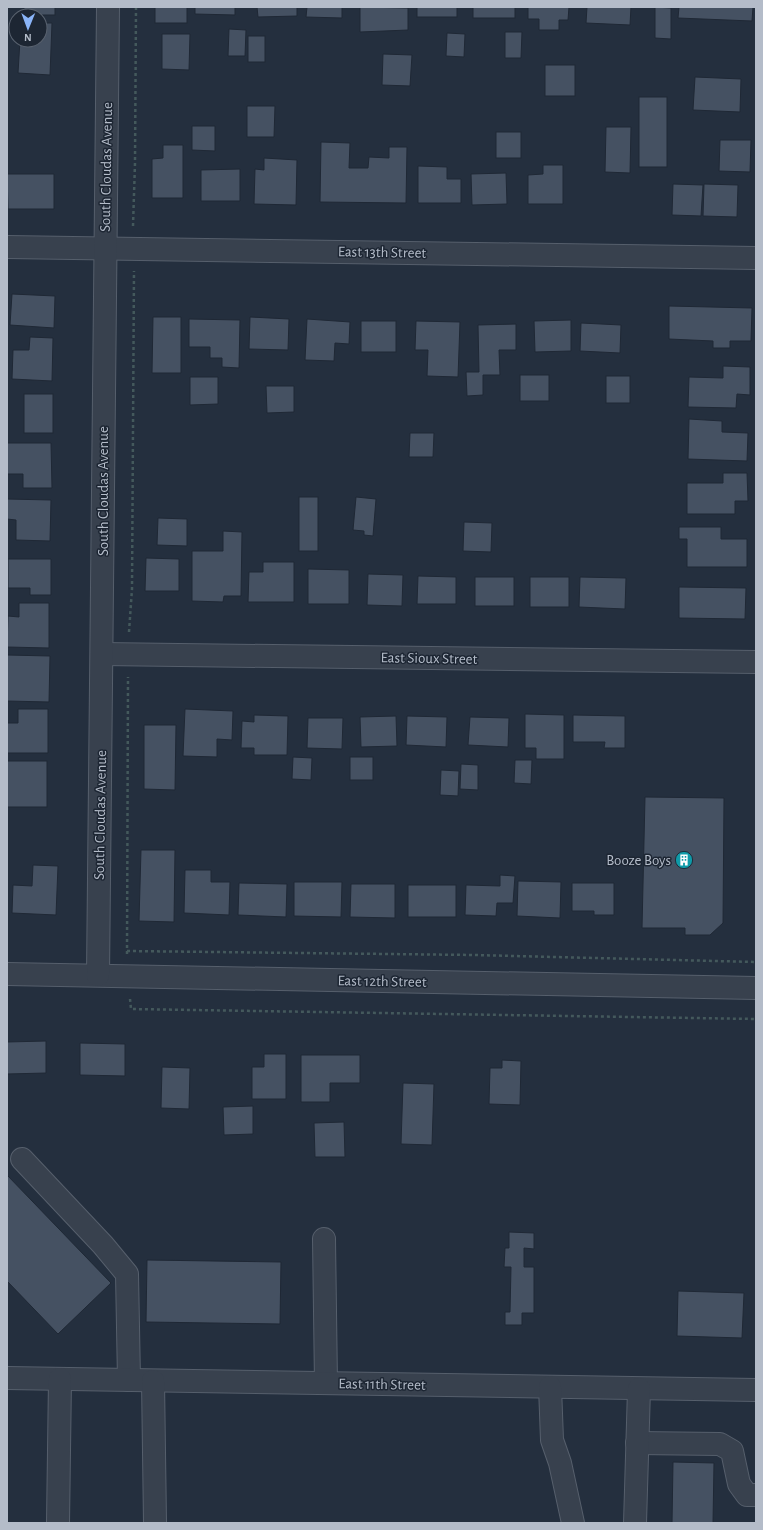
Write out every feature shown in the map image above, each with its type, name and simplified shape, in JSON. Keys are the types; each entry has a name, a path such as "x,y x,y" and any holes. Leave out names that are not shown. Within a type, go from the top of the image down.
{"street":[{"name":"South Cloudas Avenue","path":"98,976 108,7"},
{"name":"East 13th Street","path":"7,247 756,258"},
{"name":"East Sioux Street","path":"102,654 756,662"},
{"name":"East 12th Street","path":"7,974 756,988"},
{"path":"22,1160 103,1245 127,1274 130,1380"},
{"path":"324,1239 326,1383"},
{"name":"East 11th Street","path":"7,1378 756,1390"},
{"path":"58,1523 60,1379"},
{"path":"153,1381 155,1523"},
{"path":"550,1387 552,1440 560,1463 573,1523"},
{"path":"635,1523 639,1388"},
{"path":"637,1443 720,1444 732,1451 739,1484 747,1495 756,1495"}],"path":[{"path":"136,7 135,163 133,200 132,589 128,655 127,951 131,1009 756,1019"},
{"path":"127,951 474,955 756,962"}],"building":[{"path":"55,7 55,15 48,15 48,8 24,8"},
{"path":"155,7 187,7 187,23 155,23"},
{"path":"195,7 235,7 235,15 195,14"},
{"path":"257,7 297,7 297,16 258,17"},
{"path":"307,7 342,7 342,18 306,17"},
{"path":"360,7 408,8 408,30 360,32"},
{"path":"417,7 457,7 457,17 417,17"},
{"path":"473,7 515,7 515,18 473,18"},
{"path":"528,7 569,7 568,20 559,20 559,30 539,30 539,19 528,19"},
{"path":"587,7 631,7 630,25 586,23"},
{"path":"655,7 671,8 671,39 655,38"},
{"path":"679,7 753,7 752,21 678,18"},
{"path":"48,23 52,23 50,75 18,73 20,48 48,48"},
{"path":"229,29 246,30 245,56 228,56"},
{"path":"505,32 522,32 521,58 505,58"},
{"path":"447,33 465,34 464,57 446,56"},
{"path":"162,34 190,34 189,70 162,69"},
{"path":"248,36 265,36 265,62 248,62"},
{"path":"383,54 412,55 410,86 382,85"},
{"path":"545,65 575,65 575,96 545,96"},
{"path":"695,77 741,79 740,112 693,110"},
{"path":"639,97 667,97 667,167 639,167"},
{"path":"247,106 275,106 274,137 247,137"},
{"path":"192,126 215,126 215,151 192,150"},
{"path":"606,127 631,127 630,173 605,172"},
{"path":"496,132 521,132 521,158 496,158"},
{"path":"720,140 751,140 750,172 719,171"},
{"path":"321,142 350,143 349,168 368,168 369,157 389,158 389,147 407,147 406,203 320,202"},
{"path":"163,145 183,145 183,198 152,198 152,159 163,158"},
{"path":"264,158 297,160 296,205 254,204 255,169 264,170"},
{"path":"543,165 563,165 563,204 528,204 528,175 543,174"},
{"path":"418,166 447,167 447,179 461,179 461,203 418,203"},
{"path":"240,169 240,201 201,201 201,170"},
{"path":"506,173 507,204 472,205 471,174"},
{"path":"7,174 54,174 54,209 8,209"},
{"path":"673,184 703,185 701,216 672,215"},
{"path":"704,184 738,185 737,217 703,216"},
{"path":"12,294 55,296 54,328 10,325"},
{"path":"669,306 752,308 751,341 730,341 730,348 713,348 713,341 669,339"},
{"path":"153,317 181,317 181,373 152,373"},
{"path":"250,317 289,319 288,350 249,349"},
{"path":"189,319 240,320 239,368 222,367 222,358 210,358 210,347 189,347"},
{"path":"307,319 350,322 349,344 335,343 334,361 305,360"},
{"path":"571,320 571,351 535,352 534,321"},
{"path":"361,321 396,321 396,352 361,352"},
{"path":"416,321 460,322 458,377 427,376 428,350 415,350"},
{"path":"581,323 621,325 620,353 580,351"},
{"path":"516,324 516,350 499,350 500,375 483,375 483,395 467,396 466,372 479,372 478,325"},
{"path":"30,337 53,338 52,381 12,379 13,350 29,350"},
{"path":"723,366 750,367 750,395 737,394 736,408 688,407 689,377 723,378"},
{"path":"520,375 549,375 549,401 520,401"},
{"path":"606,376 630,376 630,403 606,403"},
{"path":"190,377 218,377 218,404 190,405"},
{"path":"266,386 294,386 294,412 267,413"},
{"path":"24,394 53,394 53,433 24,433"},
{"path":"689,419 722,421 722,432 748,433 747,461 688,459"},
{"path":"410,433 434,433 433,457 409,457"},
{"path":"7,443 51,443 52,488 23,488 23,474 7,474"},
{"path":"723,473 747,473 748,501 735,501 735,514 687,514 687,483 723,483"},
{"path":"299,497 318,497 318,551 299,551"},
{"path":"356,497 376,499 373,536 364,535 364,531 353,530"},
{"path":"7,499 51,500 50,541 16,540 16,520 7,519"},
{"path":"158,518 187,519 187,546 157,545"},
{"path":"464,522 492,523 491,552 463,551"},
{"path":"679,527 721,527 721,539 747,539 747,567 687,567 687,539 679,539"},
{"path":"223,531 242,532 241,596 224,596 223,602 192,601 192,551 223,551"},
{"path":"146,558 179,559 179,591 145,591"},
{"path":"8,559 51,559 51,595 30,595 30,588 8,588"},
{"path":"263,562 294,562 294,602 248,602 249,572 263,572"},
{"path":"308,569 349,570 349,604 308,604"},
{"path":"368,574 403,575 402,606 367,605"},
{"path":"418,576 456,577 456,604 417,604"},
{"path":"475,577 514,577 514,606 475,606"},
{"path":"530,577 569,577 569,607 530,607"},
{"path":"580,577 626,578 625,609 579,607"},
{"path":"679,587 746,588 745,619 679,618"},
{"path":"19,603 49,603 49,648 7,647 8,616 19,617"},
{"path":"7,655 50,656 49,702 7,701"},
{"path":"18,709 48,709 48,753 7,753 7,723 18,723"},
{"path":"185,709 233,711 232,740 217,739 217,757 183,756"},
{"path":"525,714 564,715 564,759 536,759 536,748 525,748"},
{"path":"254,715 288,716 287,755 254,755 254,748 241,748 242,721 254,722"},
{"path":"573,715 625,716 625,748 604,748 605,742 573,742"},
{"path":"396,716 397,746 361,747 360,717"},
{"path":"407,716 447,717 446,747 406,745"},
{"path":"470,717 509,718 508,747 468,745"},
{"path":"308,718 343,718 342,749 307,748"},
{"path":"144,725 176,725 175,790 144,789"},
{"path":"293,757 312,758 311,780 292,779"},
{"path":"350,757 373,757 373,780 350,780"},
{"path":"515,760 532,760 531,784 514,783"},
{"path":"7,761 47,761 47,807 7,807"},
{"path":"461,764 478,765 478,790 460,789"},
{"path":"441,770 459,771 458,796 440,795"},
{"name":"Booze Boys","path":"645,797 724,798 723,923 710,935 685,935 685,928 642,928"},
{"path":"141,850 175,850 174,922 139,921"},
{"path":"33,865 58,866 56,915 12,913 13,885 32,886"},
{"path":"185,870 211,870 211,882 230,882 229,915 184,913"},
{"path":"500,875 515,876 513,903 497,903 496,916 465,915 466,885 500,886"},
{"path":"518,881 561,882 560,918 517,916"},
{"path":"294,882 342,882 341,917 294,916"},
{"path":"239,883 287,884 286,917 238,915"},
{"path":"572,883 614,883 614,915 594,915 594,911 572,911"},
{"path":"351,884 395,884 395,918 350,917"},
{"path":"408,885 456,885 456,917 408,917"},
{"path":"46,1041 46,1073 7,1074 7,1042"},
{"path":"80,1043 125,1044 125,1076 80,1075"},
{"path":"264,1054 286,1054 286,1099 252,1099 252,1067 264,1067"},
{"path":"301,1055 360,1055 360,1083 330,1083 330,1102 301,1102"},
{"path":"502,1060 521,1061 520,1105 489,1104 490,1068 502,1068"},
{"path":"162,1067 190,1068 189,1109 161,1108"},
{"path":"403,1083 434,1084 432,1145 401,1144"},
{"path":"253,1106 253,1134 224,1135 223,1107"},
{"path":"344,1122 345,1157 315,1157 314,1123"},
{"path":"7,1175 111,1283 58,1334 7,1281"},
{"path":"509,1232 534,1233 534,1249 524,1248 524,1267 534,1267 534,1313 522,1313 522,1325 505,1325 505,1312 510,1312 511,1267 504,1267 505,1248 509,1248"},
{"path":"147,1260 281,1262 280,1324 146,1322"},
{"path":"678,1291 744,1293 742,1338 677,1336"},
{"path":"673,1462 714,1463 713,1523 672,1523"}],"place":[{"name":"Booze Boys","path":"684,860"}]}
